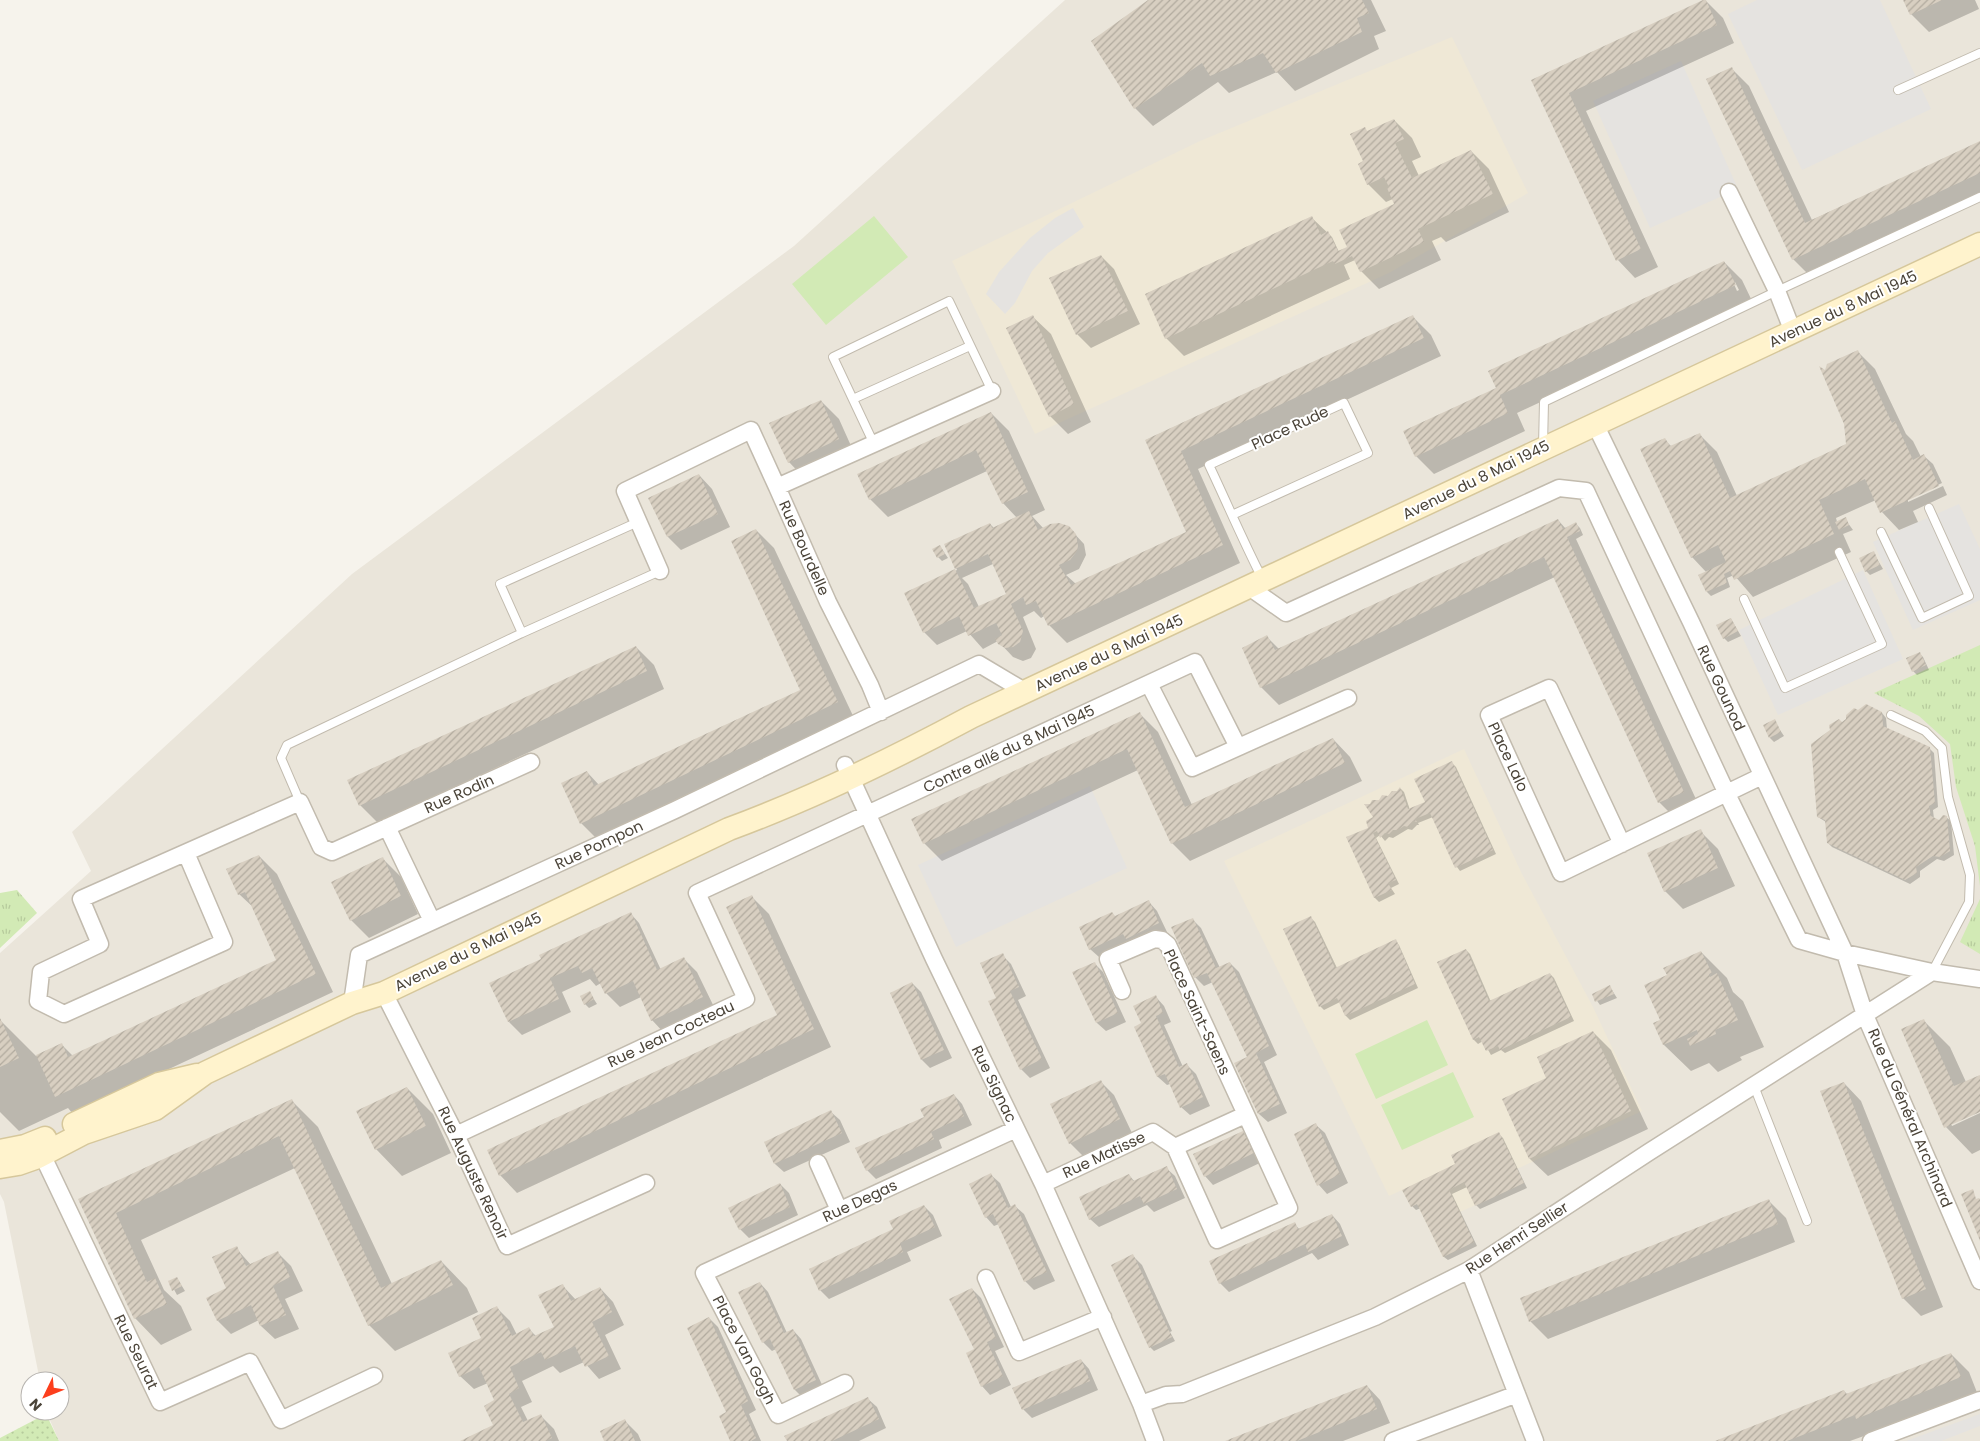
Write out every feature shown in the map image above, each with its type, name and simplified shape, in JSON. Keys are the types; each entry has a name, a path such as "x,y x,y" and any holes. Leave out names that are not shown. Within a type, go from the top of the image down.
{"main road":[{"name":"Avenue du 8 Mai 1945","path":"0,1167 18,1164 53,1135 159,1084 205,1073 352,1003 384,993 729,829 783,809 914,732 971,717 1026,692 1980,244"},
{"name":"Avenue du 8 Mai 1945","path":"0,1151 39,1148"}],"street":[{"path":"1729,192 1777,291 1793,332"},
{"name":"Rue Bourdelle","path":"881,712 870,685 828,602 777,487 992,391"},
{"name":"Rue Gounod","path":"1595,424 1691,622 1845,953"},
{"path":"660,571 625,491 751,430 777,487"},
{"path":"1256,584 1286,613 1559,488 1586,491 1727,794 1799,940 1845,953 1932,972 1980,979"},
{"name":"Contre allé du 8 Mai 1945","path":"868,814 1195,662 1238,747"},
{"name":"Rue Pompon","path":"352,1003 359,955 666,814 979,664 1026,692"},
{"path":"1149,684 1192,768 1348,698"},
{"name":"Place Lalo","path":"1622,844 1549,688 1489,715 1562,873 1727,794 1762,776"},
{"name":"Rue Rodin","path":"300,802 321,847 332,852 531,762"},
{"name":"Rue Signac","path":"848,771 934,959 1044,1184 1141,1404 1155,1441"},
{"path":"186,853 224,942 64,1014 38,1002 41,972 100,944 81,899 300,802"},
{"name":"Rue Jean Cocteau","path":"456,1135 746,999 698,893 868,814"},
{"path":"387,827 432,921"},
{"name":"Place Saint-Saens","path":"1122,991 1108,959 1155,938 1162,940 1168,945 1245,1115"},
{"name":"Rue du Général Archinard","path":"1845,953 1865,1015 1980,1281"},
{"name":"Rue Henri Sellier","path":"1141,1404 1166,1395 1182,1394 1359,1323 1469,1270 1932,972"},
{"name":"Rue Auguste Renoir","path":"384,993 456,1135 507,1246 646,1183"},
{"path":"1245,1115 1289,1208 1217,1240 1175,1147 1245,1115"},
{"name":"Rue Degas","path":"704,1273 1016,1129"},
{"name":"Rue Matisse","path":"1044,1184 1153,1132 1175,1147"},
{"name":"Rue Seurat","path":"39,1148 160,1402 250,1362 281,1420 374,1376"},
{"path":"818,1163 839,1210"},
{"path":"1469,1270 1535,1441"},
{"name":"Place Van Gogh","path":"704,1273 778,1415 845,1383"},
{"path":"986,1278 1019,1352 1103,1318"},
{"path":"1393,1441 1517,1394"},
{"path":"1870,1441 1980,1400"}],"lane":[{"path":"1898,90 1980,53"},
{"path":"1543,448 1544,402 1980,197"},
{"path":"874,444 833,357 949,302 992,391"},
{"path":"853,399 970,346"},
{"name":"Place Rude","path":"1232,515 1368,453 1344,403 1209,465 1232,515 1256,584"},
{"path":"1881,532 1922,618 1969,596 1930,508"},
{"path":"522,632 500,584 638,522"},
{"path":"1744,598 1785,688 1882,644 1839,552"},
{"path":"300,802 281,758 287,745 522,632 660,571"},
{"path":"1891,715 1925,731 1942,748 1948,797 1970,875 1969,902 1932,972"},
{"path":"1754,1086 1807,1221"}],"shaded area":[{"path":"1065,0 1980,0 1980,1441 59,1441 50,1421 70,1421 70,1371 38,1371 4,1202 0,1194 0,953 91,871 72,832 352,574 794,246"},
{"path":"1757,0 1880,0 1931,109 1802,170 1728,14"},
{"path":"1452,37 1528,193 1389,273 1035,434 952,261 1200,141"},
{"path":"1681,61 1738,189 1650,228 1593,101"},
{"path":"1073,208 1084,227 1048,253 1032,271 1015,303 1005,314 986,294 999,272 1030,238 1055,218"},
{"path":"1959,504 1980,549 1980,600 1913,630 1873,542"},
{"path":"1863,570 1903,659 1778,715 1739,630"},
{"path":"1464,749 1522,874 1593,1007 1642,1111 1517,1169 1524,1183 1460,1212 1474,1242 1443,1257 1417,1204 1411,1207 1402,1190 1389,1196 1224,861"},
{"path":"1090,786 1127,868 956,947 918,865"},
{"path":"1980,1414 1980,1426 1941,1441 1906,1441"}],"green space":[{"path":"874,216 908,257 826,325 792,284"},
{"path":"1980,645 1980,886 1975,846 1956,787 1950,744 1919,716 1874,693"},
{"path":"17,890 37,913 0,948 0,893"},
{"path":"1980,899 1980,954 1960,942"},
{"path":"1427,1020 1448,1065 1376,1099 1355,1054"},
{"path":"1453,1072 1474,1117 1402,1150 1381,1105"},
{"path":"33,1421 49,1421 59,1441 0,1441 0,1438"}],"building":[{"path":"1148,0 1362,0 1369,13 1357,18 1362,32 1276,73 1263,53 1210,76 1202,63 1134,109 1091,41"},
{"path":"1706,0 1717,25 1569,93 1641,249 1616,261 1531,80"},
{"path":"1903,0 1942,0 1910,15"},
{"path":"1732,67 1805,223 1980,141 1980,173 1792,260 1706,79"},
{"path":"1394,119 1404,139 1395,143 1412,178 1471,150 1493,194 1418,229 1424,242 1360,272 1352,256 1335,264 1333,261 1165,339 1145,294 1312,216 1321,235 1328,231 1338,251 1347,247 1339,230 1394,204 1384,177 1367,185 1358,164 1363,161 1350,134 1365,127 1367,131"},
{"path":"1101,255 1128,311 1076,335 1049,278"},
{"path":"1724,261 1736,285 1500,395 1508,413 1415,457 1403,431 1496,388 1488,371"},
{"path":"1033,315 1074,404 1049,417 1006,328"},
{"path":"1413,315 1424,338 1181,451 1223,545 1048,626 1036,601 1026,605 1023,597 1011,604 1023,631 1020,642 1013,647 1005,648 998,644 995,639 1002,635 996,623 968,636 959,616 923,633 904,593 955,569 944,544 990,523 992,528 1029,511 1038,530 1050,524 1059,523 1069,526 1076,534 1077,551 1070,560 1059,565 1071,585 1186,532 1145,440","holes":["988,554 1006,594 974,608 955,569"]},
{"path":"1858,350 1892,423 1895,421 1913,460 1924,454 1939,486 1880,513 1865,479 1819,500 1834,534 1734,580 1730,571 1724,574 1727,583 1706,592 1698,575 1726,562 1718,545 1691,558 1640,449 1665,438 1670,446 1700,433 1730,498 1846,444 1844,424 1819,366 1825,370 1827,364"},
{"path":"821,400 839,439 788,463 769,423"},
{"path":"991,412 1028,492 1002,504 976,450 869,500 857,474"},
{"path":"699,474 718,514 667,537 648,498"},
{"path":"1846,517 1849,525 1839,530 1835,522"},
{"path":"1558,519 1563,529 1576,522 1580,531 1567,537 1684,792 1658,803 1544,557 1260,688 1242,648 1267,635 1275,650"},
{"path":"756,529 838,702 580,824 561,783 587,771 594,786 800,690 731,541"},
{"path":"940,545 945,554 937,558 932,549"},
{"path":"1874,551 1880,565 1865,572 1859,558"},
{"path":"1731,618 1738,631 1723,639 1716,625"},
{"path":"636,646 647,671 359,806 347,780"},
{"path":"1920,652 1926,665 1912,672 1906,658"},
{"path":"1866,704 1882,712 1883,726 1930,747 1935,803 1929,806 1931,816 1939,820 1943,815 1947,816 1950,851 1940,857 1933,856 1916,867 1917,873 1905,880 1827,843 1825,820 1817,817 1811,744 1830,730 1829,725 1839,719 1842,722 1846,719 1846,715 1854,708 1858,710"},
{"path":"1140,712 1185,807 1333,738 1345,763 1171,844 1127,749 923,844 911,819"},
{"path":"1775,719 1781,732 1769,738 1763,725"},
{"path":"1452,761 1493,850 1455,868 1430,813 1415,819 1417,822 1413,821 1408,827 1404,826 1398,830 1393,830 1389,834 1385,833 1380,838 1377,831 1373,833 1396,880 1388,883 1392,890 1374,898 1346,837 1368,828 1366,821 1373,817 1364,804 1370,804 1372,800 1379,800 1382,795 1388,796 1392,791 1397,791 1400,787 1408,809 1425,802 1414,779"},
{"path":"1701,829 1718,868 1664,892 1647,853"},
{"path":"259,855 316,974 55,1097 36,1055 62,1043 68,1057 276,960 245,892 238,895 226,869"},
{"path":"383,857 401,896 350,921 331,882"},
{"path":"752,895 814,1029 499,1176 487,1150 777,1015 726,907"},
{"path":"1149,900 1159,923 1126,939 1123,934 1089,950 1079,927 1112,912 1115,916"},
{"path":"631,912 657,970 684,957 703,997 651,1021 633,981 605,994 592,968 582,973 578,966 550,978 559,999 508,1022 489,983 541,959 539,955"},
{"path":"1311,916 1335,968 1396,939 1415,984 1345,1016 1337,998 1319,1007 1283,929"},
{"path":"1193,918 1216,968 1230,962 1269,1046 1256,1053 1280,1104 1258,1114 1234,1063 1247,1057 1207,973 1194,978 1171,927"},
{"path":"1466,949 1489,1001 1550,973 1571,1017 1500,1050 1498,1046 1486,1051 1479,1037 1473,1040 1437,962"},
{"path":"1701,951 1712,973 1709,974 1710,977 1717,973 1738,1020 1715,1030 1716,1034 1690,1046 1687,1039 1698,1034 1697,1030 1663,1045 1653,1023 1660,1020 1644,985 1667,975 1663,968"},
{"path":"1003,953 1019,987 1010,991 1042,1059 1020,1070 988,1001 996,998 980,963"},
{"path":"1095,962 1118,1013 1096,1023 1072,972"},
{"path":"912,982 944,1050 921,1060 890,993"},
{"path":"1610,985 1614,994 1595,1002 1592,994"},
{"path":"590,991 594,999 584,1005 580,996"},
{"path":"1156,995 1163,1013 1156,1016 1179,1067 1187,1063 1203,1097 1180,1108 1165,1074 1157,1077 1134,1027 1141,1023 1133,1006"},
{"path":"0,1018 19,1058 0,1067"},
{"path":"1924,1019 1954,1086 1980,1075 1980,1112 1944,1128 1901,1029"},
{"path":"1593,1031 1631,1111 1529,1159 1502,1099 1546,1078 1537,1057"},
{"path":"1101,1080 1120,1119 1069,1144 1050,1104"},
{"path":"1844,1082 1926,1289 1902,1299 1820,1091"},
{"path":"407,1087 426,1126 375,1150 356,1111"},
{"path":"954,1094 964,1116 931,1132 934,1139 866,1171 855,1148 924,1117 920,1109"},
{"path":"292,1099 381,1288 441,1260 453,1285 368,1326 279,1136 116,1213 147,1282 155,1278 167,1304 134,1319 78,1199"},
{"path":"831,1110 842,1133 774,1164 764,1142"},
{"path":"1316,1123 1340,1174 1317,1186 1294,1134"},
{"path":"1243,1131 1254,1153 1204,1177 1193,1154"},
{"path":"1499,1132 1524,1183 1475,1206 1464,1182 1449,1190 1474,1242 1443,1257 1417,1204 1411,1207 1402,1190 1455,1164 1451,1155"},
{"path":"1167,1166 1177,1189 1144,1204 1140,1196 1089,1220 1079,1197 1129,1174 1133,1181"},
{"path":"991,1173 1008,1208 1015,1204 1047,1272 1024,1282 993,1214 985,1218 969,1184"},
{"path":"780,1183 790,1207 739,1230 728,1208"},
{"path":"1973,1189 1976,1199 1980,1199 1980,1241 1961,1194"},
{"path":"1769,1199 1778,1224 1529,1322 1520,1298"},
{"path":"924,1205 935,1227 900,1243 903,1252 819,1291 809,1269 893,1229 889,1221"},
{"path":"1332,1214 1342,1236 1308,1252 1305,1244 1219,1284 1209,1261 1295,1222 1298,1229"},
{"path":"237,1246 246,1266 278,1251 290,1277 273,1286 286,1315 260,1326 251,1305 217,1321 206,1298 226,1288 212,1257"},
{"path":"1133,1254 1172,1337 1149,1348 1111,1265"},
{"path":"177,1277 182,1286 172,1291 168,1281"},
{"path":"760,1282 784,1333 793,1329 816,1380 794,1390 770,1339 762,1343 738,1292"},
{"path":"563,1284 571,1301 600,1287 612,1312 592,1322 609,1356 585,1367 575,1346 545,1360 541,1352 510,1367 519,1388 509,1394 523,1422 541,1414 552,1438 546,1441 460,1441 493,1425 484,1406 494,1400 479,1367 459,1377 448,1353 481,1338 472,1318 497,1306 512,1336 529,1327 534,1336 554,1327 538,1295"},
{"path":"972,1288 996,1338 987,1342 1003,1376 981,1387 966,1353 974,1349 949,1299"},
{"path":"709,1317 748,1401 741,1405 756,1438 751,1441 730,1441 719,1416 726,1412 687,1328"},
{"path":"1951,1353 1961,1377 1856,1419 1855,1415 1787,1441 1715,1441 1844,1390 1846,1394"},
{"path":"1081,1359 1090,1381 1022,1410 1012,1388"},
{"path":"1367,1385 1377,1409 1297,1441 1225,1441"},
{"path":"868,1397 879,1419 832,1441 787,1441 784,1436"},
{"path":"625,1419 635,1441 604,1441 600,1431"}]}
